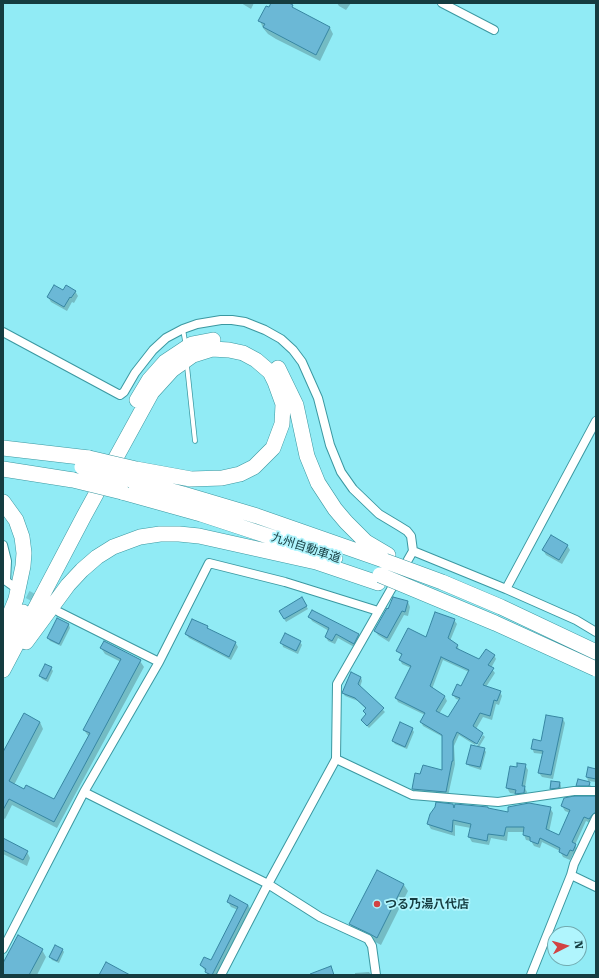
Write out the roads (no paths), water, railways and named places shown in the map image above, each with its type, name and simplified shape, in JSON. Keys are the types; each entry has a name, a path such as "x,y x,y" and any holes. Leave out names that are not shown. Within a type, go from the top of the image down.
{"highway":[{"path":"3,647 55,555 115,437 148,380 165,362 192,344 221,340 240,343 258,349 276,364 282,373 296,405 307,456 318,484 346,522 366,542 386,558"},
{"path":"3,671 84,516 152,392 172,370 193,355 212,349 243,353 256,360 270,372 283,404 282,424 273,448 254,467 240,474 222,478 130,480"},
{"name":"九州自動車道","path":"3,450 86,463 130,480 201,514 350,563 379,579"},
{"name":"九州自動車道","path":"3,469 73,480 130,480 257,516 386,558 501,607 596,652"},
{"path":"3,502 16,520 22,537 24,553 16,600 3,632"},
{"path":"3,671 41,623 68,585 82,570 97,557 113,547 140,537 160,534 199,536 316,562 379,579 495,623 596,669"}],"street":[{"path":"442,3 494,30"},
{"path":"3,332 120,395 124,392 135,373 153,350 166,338 183,329 197,324 221,320 232,320 245,322 265,330 282,339 302,362 318,398 330,445 341,472 353,489 379,514 407,531 411,536 412,551 337,684 336,758 220,975"},
{"path":"506,589 596,421"},
{"path":"3,545 7,560 6,581 13,586"},
{"path":"412,551 506,589 576,620 596,632"},
{"path":"3,949 84,792 159,662 209,563 285,582 378,612"},
{"path":"59,612 159,662"},
{"path":"336,758 412,795 498,802 574,791 596,791"},
{"path":"84,792 268,884 320,917 368,938 372,946 376,975"},
{"path":"531,975 571,876 574,864 596,818"},
{"path":"571,876 596,886"}],"lane":[{"path":"183,329 185,341"},
{"path":"187,366 195,441"}],"tunnel":[{"path":"17,589 42,602"}],"place":[{"name":"つる乃湯八代店","path":"377,904"}]}
